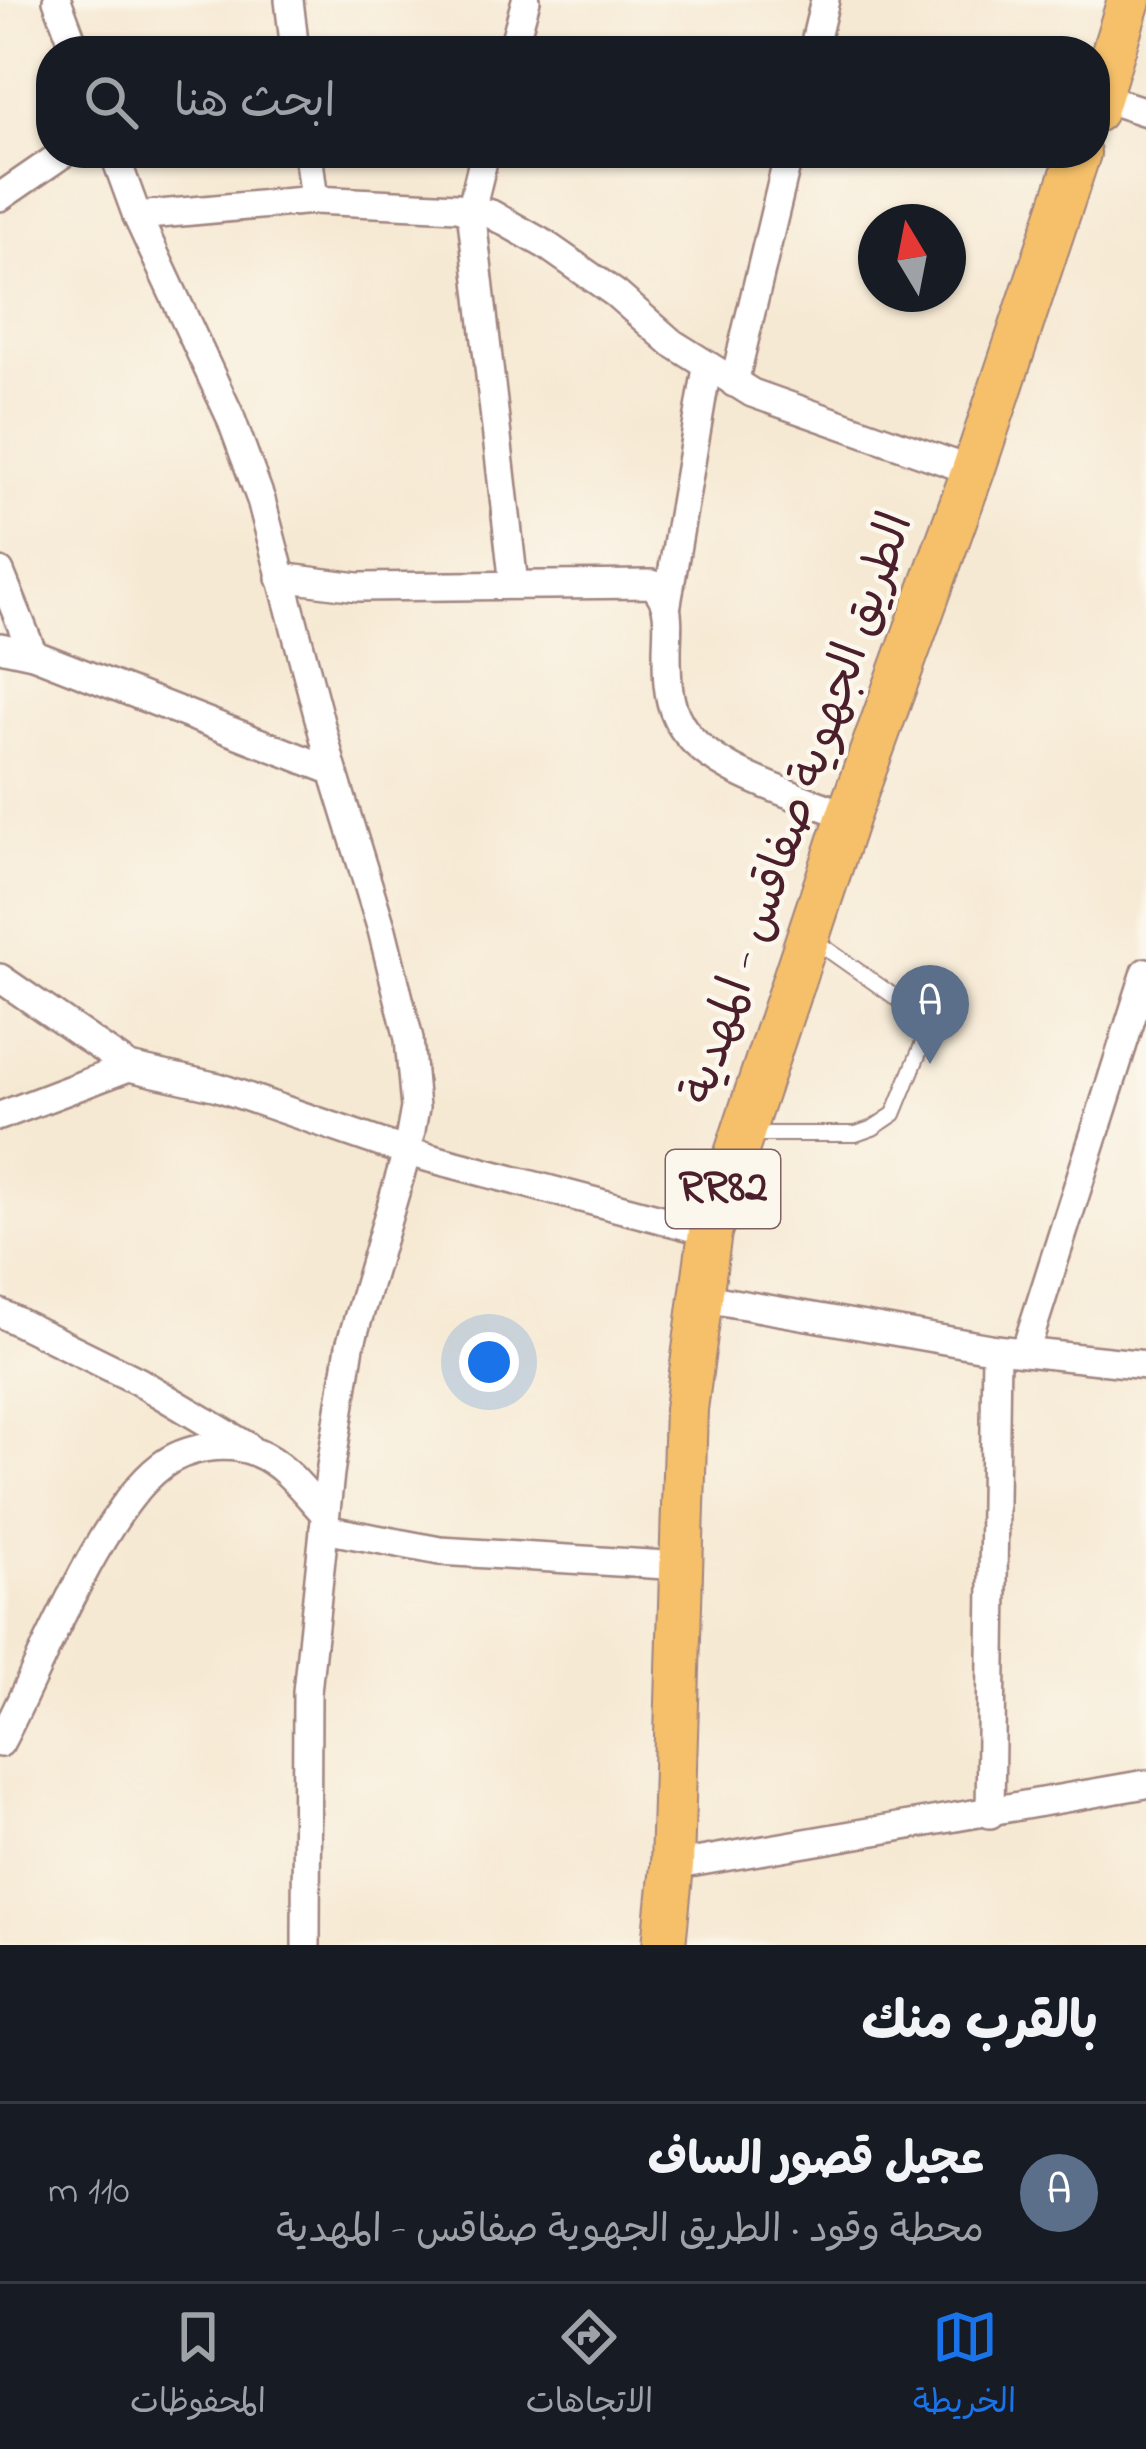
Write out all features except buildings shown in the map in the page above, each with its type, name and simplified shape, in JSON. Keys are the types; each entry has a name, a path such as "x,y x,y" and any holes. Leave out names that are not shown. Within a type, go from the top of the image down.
{"main road":[{"path":"1110,65 1130,0"},
{"name":"الطريق الجهوية صفاقس - المهدية","path":"664,1945 672,1866 686,1408 710,1232 848,816 973,471 1074,168"}],"street":[{"path":"57,0 70,36"},
{"path":"289,0 293,36"},
{"path":"520,36 526,0"},
{"path":"817,36 825,0"},
{"path":"1110,106 1146,112"},
{"path":"0,197 42,168"},
{"path":"119,168 230,416 261,500 409,1039 415,1108 407,1152 350,1346 324,1521 307,1692 305,1945"},
{"path":"310,168 314,200"},
{"path":"481,168 471,209 514,585"},
{"path":"734,383 785,168"},
{"path":"137,216 314,200 491,214 546,245 616,294 706,368 752,393 973,471"},
{"path":"706,368 667,604 668,692 676,718 695,745 723,765 848,816"},
{"path":"0,572 33,653"},
{"path":"280,577 358,587 652,584 667,604"},
{"path":"0,646 33,653 332,772"},
{"path":"990,1814 1011,1350 1146,972"},
{"path":"0,978 129,1067 218,1087 407,1152 710,1232"},
{"path":"0,1116 129,1067"},
{"path":"699,1297 1011,1350 1146,1365"},
{"path":"0,1313 138,1381 256,1452 287,1473 324,1521 440,1552 682,1566"},
{"path":"0,1743 100,1544 137,1488 188,1450 256,1452"},
{"path":"672,1866 1146,1784"}],"lane":[{"path":"740,1133 856,1134 873,1128 894,1114 927,1033 922,1016 809,937"}],"place":[{"name":"عجيل قصور الساف","path":"930,1064"}]}
